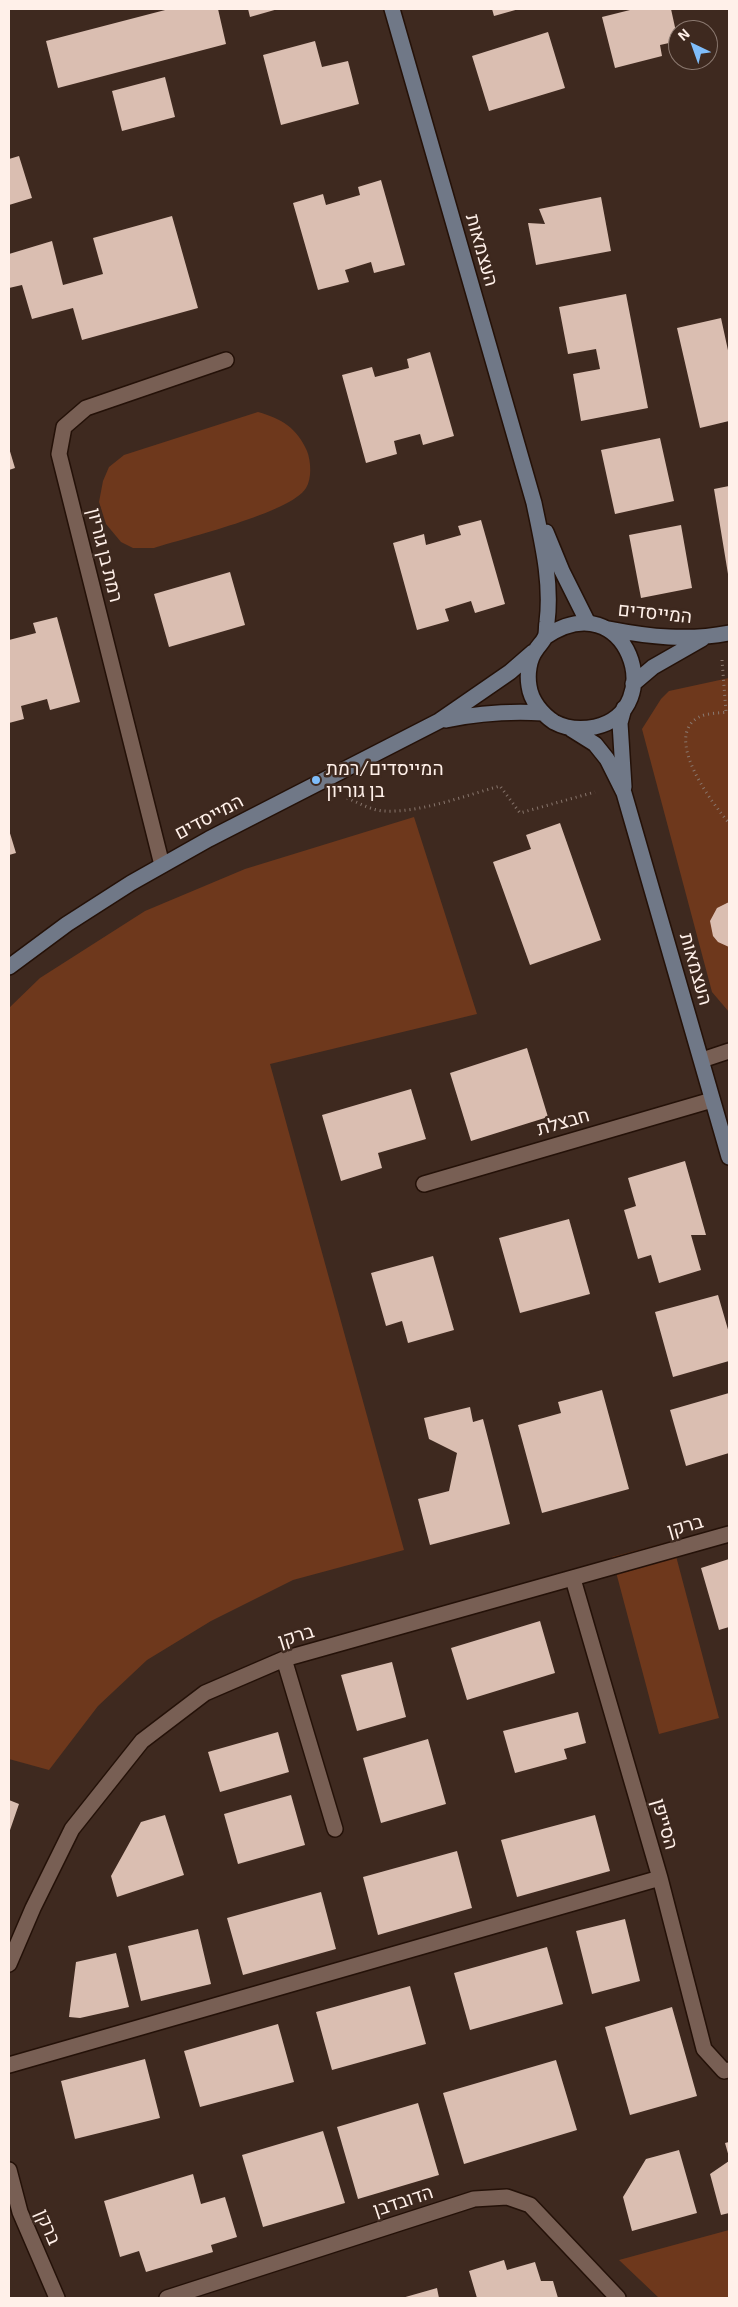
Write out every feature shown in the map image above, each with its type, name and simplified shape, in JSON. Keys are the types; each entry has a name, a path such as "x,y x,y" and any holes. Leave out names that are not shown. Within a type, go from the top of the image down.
{"street":[{"name":"העצמאות","path":"392,9 534,503 562,571 595,625"},
{"name":"רמת בן גוריון","path":"162,865 59,454 64,427 86,408 226,360"},
{"name":"העצמאות","path":"534,503 547,581 548,611 545,637"},
{"path":"574,623 595,625 616,635 626,646 632,660 634,677 632,692 624,707 614,718 600,726 585,729 570,728 555,722 543,714 534,701 529,687 528,669 534,652 545,637 560,627 574,623"},
{"name":"המייסדים","path":"595,625 662,638 703,638 725,634"},
{"name":"המייסדים","path":"633,684 653,667 703,638"},
{"name":"המייסדים","path":"9,967 67,924 162,865 209,839 439,722 510,672 534,652"},
{"name":"העצמאות","path":"622,789 620,724 624,707"},
{"name":"המייסדים","path":"439,722 478,713 513,711 543,714"},
{"name":"העצמאות","path":"570,728 595,744 607,760 622,789 729,1157"},
{"path":"702,1060 729,1050"},
{"name":"חבצלת","path":"424,1184 712,1100"},
{"name":"ברקן","path":"9,1964 33,1908 72,1829 142,1741 205,1693 284,1659 729,1534"},
{"name":"הסייפן","path":"574,1579 660,1878 704,2049 724,2070 729,2070"},
{"path":"284,1659 335,1829"},
{"path":"9,2065 660,1878"},
{"name":"ברקן","path":"9,2170 20,2212 57,2298"},
{"name":"הדובדבן","path":"167,2298 474,2199 507,2197 530,2205 618,2298"}],"path":[{"path":"725,634 728,712 699,717 686,730 684,742 698,780 729,823"},
{"path":"317,784 365,806 382,811 408,810 500,786 520,813 622,789"}],"shaded area":[{"path":"258,412 281,421 293,430 303,443 310,465 310,475 306,488 280,507 236,524 154,548 133,548 121,542 106,524 99,502 103,481 109,467 124,455"},
{"path":"729,678 729,1012 712,992 642,729 661,699 669,691"},
{"path":"414,817 477,1014 270,1064 404,1550 293,1580 211,1621 147,1660 98,1706 49,1770 9,1759 9,1008 40,978 145,911 245,869"},
{"path":"672,1541 719,1718 659,1734 612,1557"},
{"path":"729,2230 729,2298 659,2298 619,2260"}],"building":[{"path":"169,9 218,9 226,44 58,88 46,41"},
{"path":"248,9 278,9 250,17"},
{"path":"492,9 519,9 494,16"},
{"path":"634,9 671,9 673,20 668,20 668,43 660,45 662,56 615,68 602,17"},
{"path":"548,32 565,88 489,111 472,56"},
{"path":"315,41 322,67 348,61 359,104 281,125 263,55"},
{"path":"165,77 175,117 122,131 112,91"},
{"path":"19,156 32,198 9,205 9,159"},
{"path":"381,180 405,265 374,273 371,262 345,270 349,282 318,290 293,203 323,194 326,205 360,195 358,187"},
{"path":"601,197 611,251 536,265 528,223 545,224 539,209"},
{"path":"172,216 198,308 82,340 73,308 32,319 22,285 9,288 9,254 52,241 63,285 103,274 93,238"},
{"path":"626,294 648,408 581,421 573,374 600,369 596,349 568,354 559,307"},
{"path":"721,318 729,355 729,421 700,428 677,328"},
{"path":"430,352 454,436 423,445 420,434 394,441 397,454 366,463 342,375 372,367 375,377 409,368 407,359"},
{"path":"660,438 674,501 615,514 601,450"},
{"path":"9,448 15,468 9,470"},
{"path":"729,486 729,574 728,574 714,489"},
{"path":"481,520 505,604 475,613 471,601 445,609 449,621 417,630 393,543 424,534 426,545 461,535 458,526"},
{"path":"681,525 692,588 641,598 629,535"},
{"path":"230,572 245,625 169,647 154,594"},
{"path":"57,617 80,702 50,710 47,699 21,706 24,719 9,723 9,640 36,633 33,623"},
{"path":"560,823 601,940 530,965 493,862 531,849 526,835"},
{"path":"9,830 16,853 9,855"},
{"path":"729,902 729,947 718,942 713,936 710,921 717,908"},
{"path":"527,1048 548,1117 471,1141 450,1073"},
{"path":"411,1089 426,1139 378,1153 382,1168 341,1181 322,1115"},
{"path":"685,1161 706,1235 691,1235 701,1270 659,1283 651,1255 638,1259 624,1210 636,1206 628,1178"},
{"path":"569,1219 590,1294 520,1313 499,1238"},
{"path":"433,1256 454,1330 408,1343 402,1321 386,1326 371,1273"},
{"path":"718,1295 729,1333 729,1361 673,1377 655,1312"},
{"path":"602,1390 629,1489 542,1513 518,1425 561,1413 558,1402"},
{"path":"729,1393 729,1453 686,1466 670,1410"},
{"path":"470,1407 473,1422 483,1419 510,1524 430,1545 418,1499 449,1491 457,1453 429,1439 424,1418"},
{"path":"729,1559 729,1627 719,1630 701,1568"},
{"path":"540,1621 555,1673 467,1700 451,1648"},
{"path":"392,1662 406,1717 357,1731 341,1675"},
{"path":"578,1712 586,1743 564,1749 567,1759 515,1773 503,1731"},
{"path":"278,1732 289,1772 220,1792 208,1752"},
{"path":"428,1739 446,1804 381,1823 363,1758"},
{"path":"291,1795 305,1845 238,1864 224,1814"},
{"path":"9,1800 19,1804 9,1833"},
{"path":"165,1815 184,1875 117,1897 111,1876 141,1822"},
{"path":"595,1815 610,1871 517,1897 501,1840"},
{"path":"457,1851 472,1908 378,1935 363,1877"},
{"path":"321,1892 336,1949 243,1975 227,1918"},
{"path":"625,1919 640,1981 592,1994 576,1931"},
{"path":"198,1929 211,1984 141,2001 128,1946"},
{"path":"547,1947 563,2004 470,2030 454,1973"},
{"path":"116,1953 129,2007 80,2018 69,2017 76,1962"},
{"path":"410,1986 426,2044 332,2070 316,2012"},
{"path":"672,2007 697,2096 630,2115 605,2027"},
{"path":"278,2024 294,2082 200,2107 184,2051"},
{"path":"145,2059 160,2118 75,2139 61,2081"},
{"path":"556,2060 577,2130 464,2164 443,2093"},
{"path":"418,2103 439,2175 358,2199 337,2127"},
{"path":"323,2131 345,2203 263,2227 242,2155"},
{"path":"729,2142 729,2157 725,2143"},
{"path":"679,2150 697,2213 632,2231 623,2197 646,2159"},
{"path":"729,2161 729,2213 721,2215 710,2174"},
{"path":"193,2174 201,2204 225,2197 237,2237 211,2245 213,2252 146,2272 139,2251 120,2257 104,2201"},
{"path":"504,2260 507,2270 535,2262 541,2281 553,2281 558,2298 477,2298 469,2271"},
{"path":"437,2288 439,2298 402,2298"}],"place":[{"name":"המייסדים/רמת בן גוריון","path":"316,780"}]}
